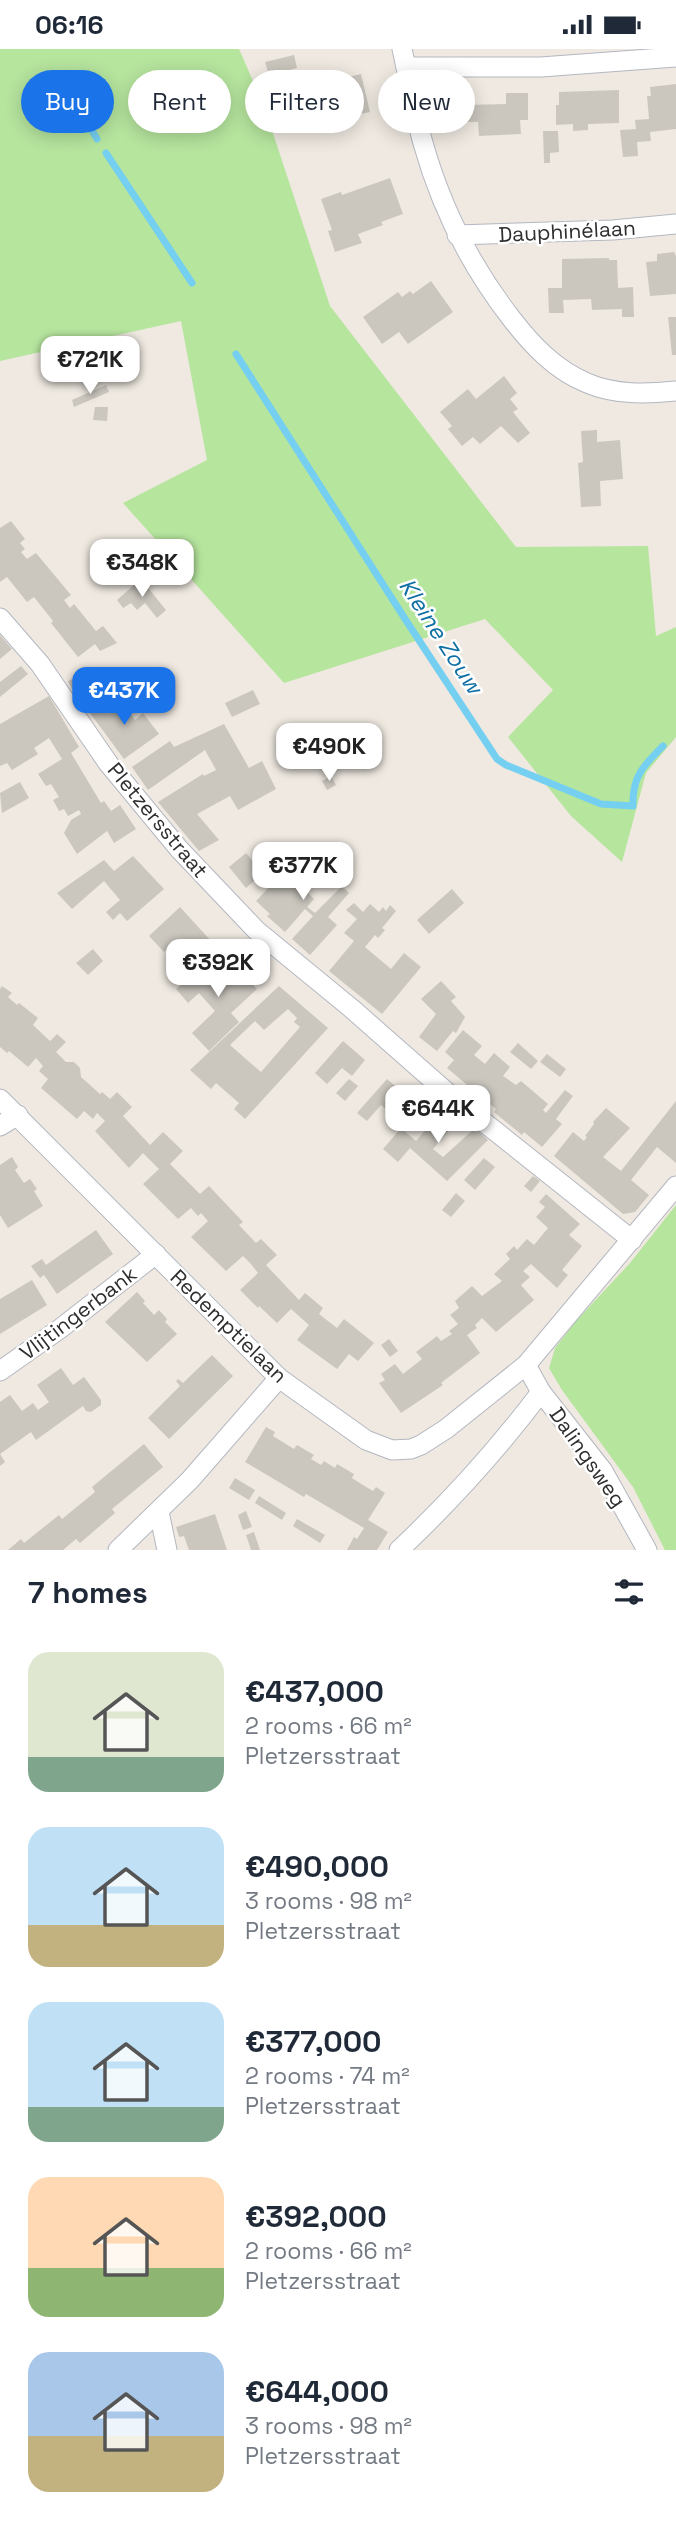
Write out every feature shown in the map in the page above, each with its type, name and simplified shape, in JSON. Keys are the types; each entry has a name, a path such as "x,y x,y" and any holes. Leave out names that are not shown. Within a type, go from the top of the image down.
{"street":[{"path":"676,58 541,67 404,58 423,143 457,235 491,291 524,335 559,369 587,383 627,393 676,391"},
{"name":"Dauphinélaan","path":"457,235 613,230 676,224"},
{"name":"Pletzersstraat","path":"0,618 40,664 108,763 179,849 256,930 351,1008 451,1096 632,1240"},
{"name":"Redemptielaan","path":"0,1099 279,1378 366,1440 392,1450 411,1449 446,1429 526,1365 676,1186"},
{"path":"0,1126 18,1115"},
{"name":"Vlijtingerbank","path":"0,1371 61,1328 156,1254"},
{"name":"Dalingsweg","path":"526,1365 541,1392 603,1471 647,1550"},
{"path":"118,1550 190,1481 279,1378"},
{"path":"399,1550 469,1480 509,1435 541,1392"},
{"path":"159,1512 167,1550"}],"green space":[{"path":"0,49 239,49 248,70 245,70 245,133 273,133 330,306 516,547 648,546 656,636 676,627 676,737 646,773 622,862 571,816 508,737 553,690 485,619 284,683 123,503 207,460 181,321 0,361"},
{"path":"676,1205 676,1550 665,1550 633,1487 549,1368 555,1348 630,1263"}],"building":[{"path":"294,55 297,68 267,70 265,62"},
{"path":"676,84 676,129 650,132 651,141 637,142 638,156 623,157 620,130 636,129 635,120 649,119 647,96 651,96 650,87"},
{"path":"364,87 370,112 364,113"},
{"path":"619,90 619,123 588,124 588,130 573,131 573,124 556,125 559,92"},
{"path":"506,93 528,93 528,120 520,120 521,134 479,136 478,122 475,122 475,105 506,104"},
{"path":"543,131 558,131 559,152 550,153 550,163 544,163"},
{"path":"390,178 403,214 358,234 362,243 335,252 328,231 332,230 321,199 341,192 342,195"},
{"path":"674,252 676,294 650,296 646,262 657,261 657,254"},
{"path":"562,259 617,260 618,288 633,287 634,317 622,317 622,309 592,310 591,299 563,300 564,313 549,313 548,288 562,288"},
{"path":"431,281 453,312 408,344 399,332 382,344 363,317 398,292 402,297 410,291 413,294"},
{"path":"668,317 676,317 676,355 672,355"},
{"path":"504,376 517,393 510,399 518,409 513,412 530,433 518,443 501,426 480,444 473,437 462,446 448,429 452,426 440,412 468,389 476,399"},
{"path":"106,385 109,392 74,407 72,400"},
{"path":"95,407 108,407 107,421 93,420"},
{"path":"597,430 597,442 620,440 623,479 600,481 601,506 581,507 578,463 583,462 581,431"},
{"path":"11,521 25,539 20,543 25,549 21,552 27,559 36,553 71,595 64,600 70,608 74,604 96,631 103,626 117,643 100,651 95,644 78,657 34,597 27,602 7,577 0,582 0,528"},
{"path":"141,579 166,610 157,618 145,603 137,610 131,603 123,608 117,600"},
{"path":"0,635 12,649 0,659"},
{"path":"21,666 28,674 0,697 0,682"},
{"path":"97,668 104,681 75,695 68,681"},
{"path":"253,690 260,704 232,717 225,703"},
{"path":"116,694 135,720 143,713 159,734 124,759 90,713"},
{"path":"49,696 79,747 71,753 101,803 104,801 111,811 120,805 136,829 114,843 107,831 77,854 64,833 71,820 81,814 79,810 68,816 64,809 59,811 53,800 59,797 51,784 46,786 38,774 62,759 49,738 34,748 38,754 12,770 7,763 0,766 0,724"},
{"path":"224,724 249,768 262,761 276,789 238,810 230,796 197,814 219,840 199,851 158,802 203,774 204,776 216,770 205,750 148,790 132,767 170,741 174,747"},
{"path":"331,776 336,785 327,790 322,781"},
{"path":"20,782 29,798 2,813 0,793"},
{"path":"332,847 338,858 335,865 301,886 314,899 307,907 315,913 342,886 349,893 328,917 337,925 310,955 292,939 313,916 305,909 285,932 267,916 270,914 256,901 277,879"},
{"path":"246,853 254,863 264,855 272,865 246,888 229,867"},
{"path":"133,856 164,889 127,921 120,913 113,920 106,912 120,900 104,881 72,909 57,893 104,860 114,871"},
{"path":"452,889 464,903 429,934 417,920"},
{"path":"354,903 363,912 370,904 379,912 383,907 386,911 390,905 396,911 382,928 385,930 378,938 375,935 365,947 391,969 404,953 421,967 382,1014 329,971 354,941 344,933 357,919 346,910"},
{"path":"180,907 211,941 187,963 171,946 164,952 149,936"},
{"path":"93,949 103,961 88,975 76,963"},
{"path":"226,956 257,989 231,1013 239,1022 209,1051 192,1033 215,1011 199,993 188,1003 176,989 198,969 205,976"},
{"path":"441,981 456,997 451,1001 465,1017 456,1033 453,1031 437,1051 419,1037 436,1014 421,999"},
{"path":"2,986 12,993 8,997 17,1005 19,1003 38,1018 33,1025 50,1041 57,1034 66,1042 56,1052 66,1062 74,1062 80,1068 81,1077 110,1099 117,1092 132,1107 123,1116 150,1145 163,1132 183,1151 170,1164 200,1194 209,1186 243,1222 239,1225 256,1243 261,1239 277,1255 266,1265 299,1300 305,1293 323,1308 319,1314 337,1328 344,1319 374,1343 358,1361 349,1354 337,1369 297,1340 309,1325 291,1309 277,1323 259,1306 258,1308 240,1290 258,1273 251,1264 243,1256 226,1271 191,1237 208,1221 201,1213 198,1216 191,1208 178,1219 143,1184 159,1169 143,1153 129,1168 95,1131 105,1121 97,1113 93,1119 84,1111 77,1119 41,1088 48,1079 39,1071 43,1066 36,1058 28,1067 0,1047"},
{"path":"279,986 328,1028 245,1119 234,1109 239,1103 216,1083 211,1089 190,1070","holes":["288,1009 297,1018 294,1022 300,1027 261,1072 230,1045 255,1021 264,1030"]},
{"path":"463,1030 482,1046 474,1055 485,1064 494,1053 510,1067 503,1076 516,1085 521,1081 548,1104 543,1110 546,1113 565,1090 573,1096 556,1119 562,1124 542,1147 494,1112 496,1109 447,1068 454,1060 445,1052"},
{"path":"343,1041 365,1060 352,1076 342,1068 327,1084 315,1073"},
{"path":"518,1043 538,1061 531,1069 510,1052"},
{"path":"547,1054 566,1069 560,1077 540,1062"},
{"path":"349,1079 358,1086 345,1101 336,1093"},
{"path":"387,1079 412,1100 397,1119 381,1105 367,1121 357,1113"},
{"path":"676,1101 676,1163 657,1147 631,1180 649,1195 635,1212 623,1214 554,1156 573,1132 584,1141 593,1122 606,1108 630,1128 603,1157 621,1171"},
{"path":"447,1105 461,1116 433,1149 443,1157 475,1128 488,1140 447,1181 410,1148 398,1162 383,1149 401,1128 416,1141"},
{"path":"12,1157 18,1167 15,1170 24,1183 30,1179 43,1206 8,1228 0,1215 0,1165"},
{"path":"484,1158 495,1167 475,1190 464,1180"},
{"path":"533,1176 540,1181 531,1192 524,1186"},
{"path":"456,1193 465,1201 451,1217 442,1210"},
{"path":"546,1194 580,1224 569,1235 582,1246 562,1270 568,1275 557,1288 531,1264 523,1271 530,1277 521,1285 534,1300 496,1332 482,1318 475,1325 477,1328 467,1335 480,1353 441,1383 443,1385 401,1413 379,1383 385,1380 381,1374 395,1364 403,1374 422,1359 416,1352 437,1336 441,1341 452,1334 449,1331 458,1324 450,1315 459,1308 455,1301 472,1286 482,1296 502,1281 494,1274 510,1259 506,1254 514,1246 517,1250 527,1239 534,1245 548,1228 536,1217 545,1207 539,1202"},
{"path":"96,1230 113,1254 57,1294 44,1275 40,1278 31,1266 42,1259 46,1265"},
{"path":"32,1280 47,1305 0,1334 0,1299"},
{"path":"137,1292 154,1315 159,1310 167,1319 165,1322 177,1334 147,1362 105,1322"},
{"path":"389,1339 398,1351 390,1357 381,1345"},
{"path":"212,1355 233,1376 169,1439 148,1418 180,1386 176,1381 178,1379 183,1383"},
{"path":"61,1368 73,1385 84,1377 101,1400 101,1405 91,1412 86,1411 83,1406 36,1440 31,1432 0,1454 0,1402 10,1395 22,1411 33,1403 38,1410 49,1402 37,1385"},
{"path":"266,1427 275,1432 273,1436 294,1449 297,1445 314,1455 311,1459 321,1465 324,1461 335,1468 337,1464 354,1474 352,1478 363,1485 373,1491 376,1487 385,1493 368,1520 388,1532 377,1550 347,1550 354,1537 357,1539 364,1528 245,1462"},
{"path":"144,1444 163,1467 112,1509 115,1513 80,1543 76,1539 63,1550 8,1550 21,1539 24,1543 59,1515 62,1519 95,1492 92,1487"},
{"path":"235,1478 255,1490 249,1500 229,1488"},
{"path":"259,1496 286,1513 282,1520 255,1503"},
{"path":"246,1511 252,1527 243,1530 238,1515"},
{"path":"215,1514 227,1550 189,1550 184,1536 179,1537 176,1527"},
{"path":"297,1519 325,1535 320,1543 293,1526"},
{"path":"254,1532 260,1550 251,1550 246,1535"}],"waterway":[{"name":"Kleine Zouw","path":"94,133 97,139"},
{"name":"Kleine Zouw","path":"106,153 192,283"},
{"name":"Kleine Zouw","path":"236,354 497,759 601,804 633,806 634,787 640,773 663,746"}]}
